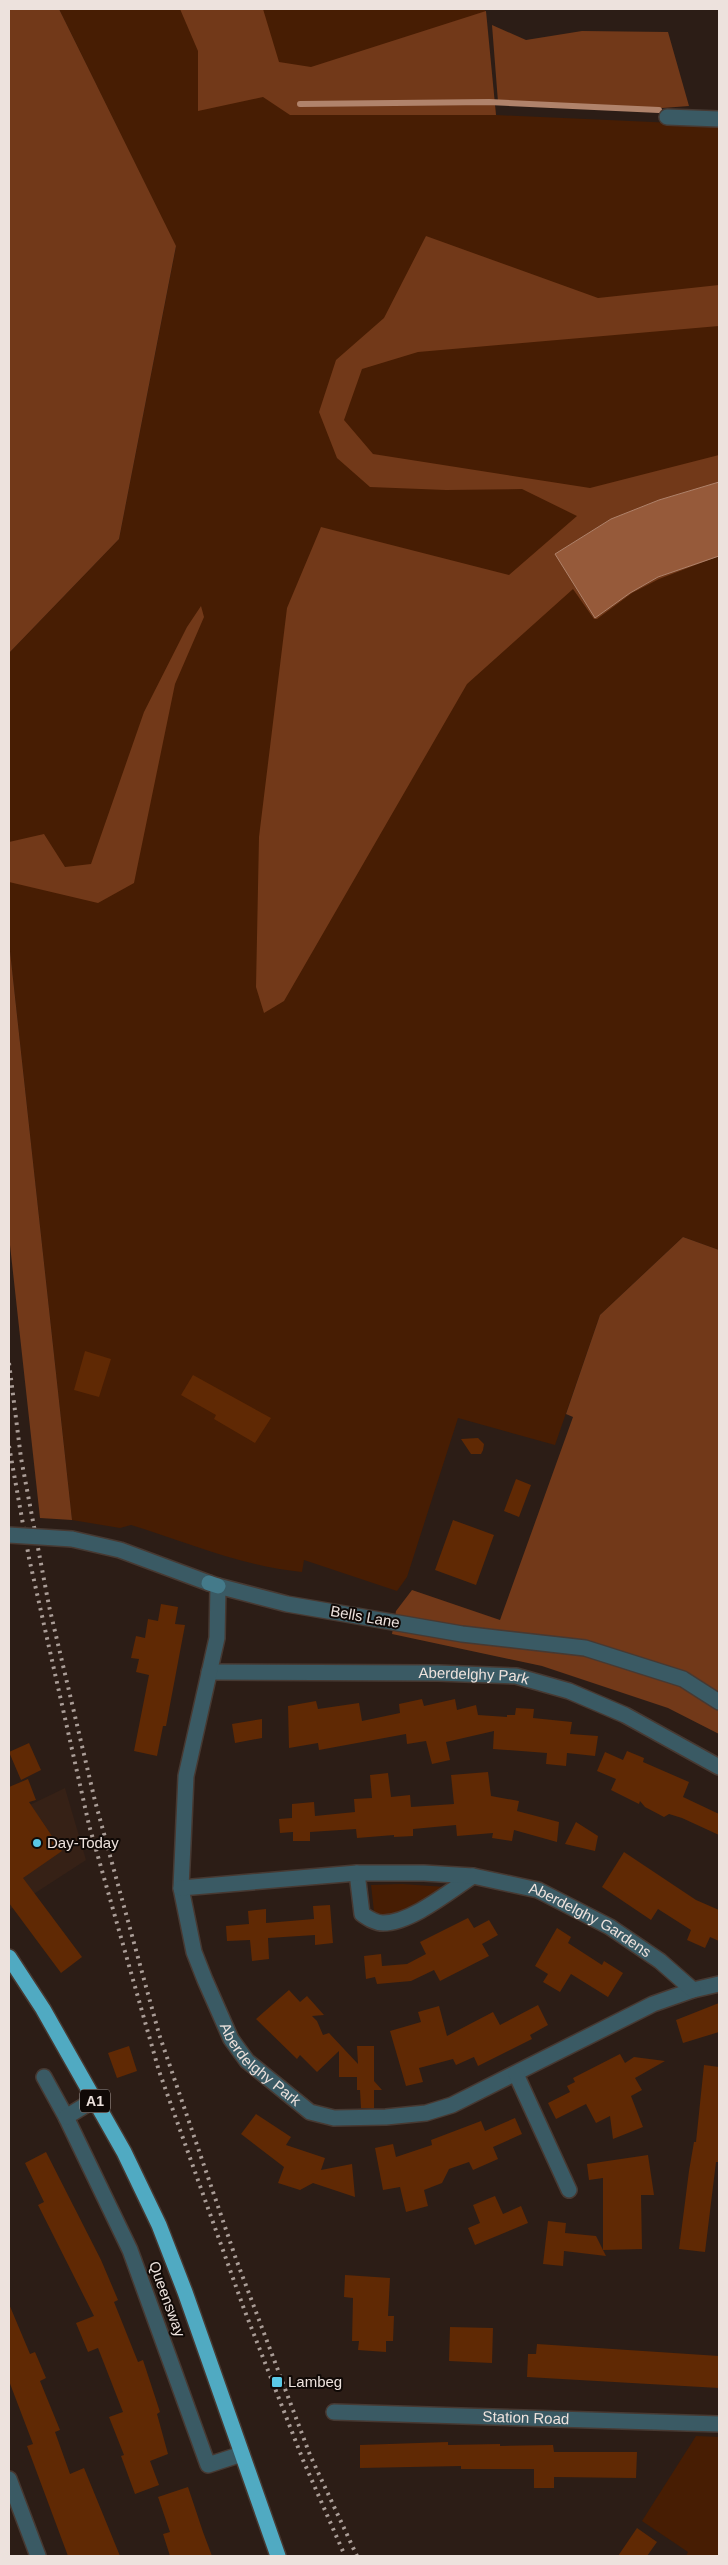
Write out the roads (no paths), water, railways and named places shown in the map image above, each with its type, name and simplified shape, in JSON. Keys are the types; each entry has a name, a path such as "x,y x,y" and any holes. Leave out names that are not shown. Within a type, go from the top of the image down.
{"highway":[{"name":"Queensway","path":"9,1957 43,2009 124,2152 159,2225 186,2292 278,2556"}],"street":[{"path":"667,117 719,119"},
{"name":"Bells Lane","path":"9,1535 72,1539 120,1550 214,1585 287,1604 462,1634 585,1648 683,1680 719,1702"},
{"name":"Aberdelghy Park","path":"214,1585 217,1638 186,1776 181,1888 194,1952 231,2039 247,2061 310,2112 334,2118 386,2117 426,2113 452,2106 653,2004 693,1990 719,1984"},
{"name":"Aberdelghy Park","path":"208,1672 438,1673 516,1676 569,1691 625,1715 719,1767"},
{"path":"357,1873 362,1914 373,1921 384,1923 416,1914 473,1876"},
{"name":"Aberdelghy Gardens","path":"181,1888 357,1873 424,1873 473,1876 538,1890 610,1927 660,1961 693,1990"},
{"path":"516,2074 569,2190"},
{"name":"Queensway","path":"44,2077 66,2117 130,2250 208,2465 242,2454"},
{"path":"66,2117 94,2100"},
{"name":"Station Road","path":"334,2412 719,2424"},
{"path":"9,2479 38,2556"}],"waterway":[{"path":"300,104 489,102 659,110"}],"railway":[{"path":"9,1363 21,1458 49,1606 95,1801 159,2034 236,2259 310,2455 357,2556"},
{"path":"9,1446 29,1558 89,1825 159,2071 244,2309 303,2460 345,2556"}],"place":[{"name":"Day-Today","path":"37,1843"},
{"name":"Lambeg","path":"277,2382"}]}
